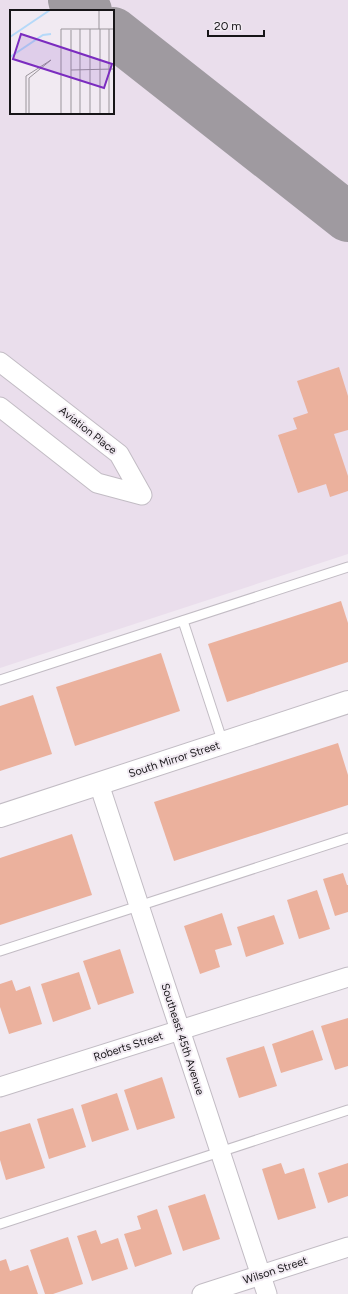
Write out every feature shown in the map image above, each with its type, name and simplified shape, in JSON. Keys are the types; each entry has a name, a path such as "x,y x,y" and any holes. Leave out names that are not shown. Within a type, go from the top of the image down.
{"street":[{"name":"Aviation Place","path":"0,362 119,454 142,495 97,483 0,407"},
{"name":"South Mirror Street","path":"0,816 348,702"},
{"name":"Southeast 45th Avenue","path":"100,784 267,1294"},
{"name":"Roberts Street","path":"0,1087 348,977"},
{"name":"Wilson Street","path":"202,1294 348,1247"}],"lane":[{"path":"0,680 348,567"},
{"path":"183,621 223,743"},
{"path":"0,951 348,838"},
{"path":"0,1224 348,1110"}],"shaded area":[{"path":"0,0 348,0 348,554 0,668"}],"building":[{"path":"339,367 348,396 348,430 334,434 348,476 348,491 330,497 326,484 298,493 278,435 297,429 293,418 308,413 297,381"},
{"path":"341,601 348,623 348,662 227,702 208,644"},
{"path":"161,653 180,711 75,746 56,687"},
{"path":"33,695 52,754 0,771 0,706"},
{"path":"338,743 348,775 348,805 174,861 154,802"},
{"path":"72,834 92,895 0,925 0,858"},
{"path":"343,873 348,885 348,912 335,916 323,879"},
{"path":"317,890 330,929 299,939 287,900"},
{"path":"222,913 232,945 215,950 220,967 200,974 184,926"},
{"path":"274,915 284,944 246,957 237,927"},
{"path":"120,949 134,993 98,1005 83,961"},
{"path":"79,972 91,1009 53,1022 41,984"},
{"path":"12,980 16,991 30,986 42,1024 9,1034 0,1007 0,984"},
{"path":"348,1018 348,1066 335,1070 321,1026"},
{"path":"313,1030 323,1060 281,1073 272,1044"},
{"path":"264,1046 277,1086 239,1098 226,1058"},
{"path":"162,1077 175,1118 137,1130 124,1090"},
{"path":"117,1093 129,1130 92,1142 81,1105"},
{"path":"73,1108 86,1147 49,1159 37,1119"},
{"path":"30,1123 45,1168 6,1180 0,1160 0,1132"},
{"path":"281,1163 285,1174 304,1168 316,1208 278,1220 262,1169"},
{"path":"348,1163 348,1196 328,1203 318,1173"},
{"path":"205,1194 220,1239 183,1251 168,1206"},
{"path":"157,1209 172,1254 135,1267 124,1234 141,1229 137,1216"},
{"path":"96,1230 101,1244 118,1238 128,1269 92,1281 77,1236"},
{"path":"68,1237 83,1284 53,1294 45,1294 30,1250"},
{"path":"6,1259 10,1271 28,1265 38,1294 0,1294 0,1261"}],"taxiway":[{"path":"73,0 86,10"},
{"path":"114,33 348,217"}]}
